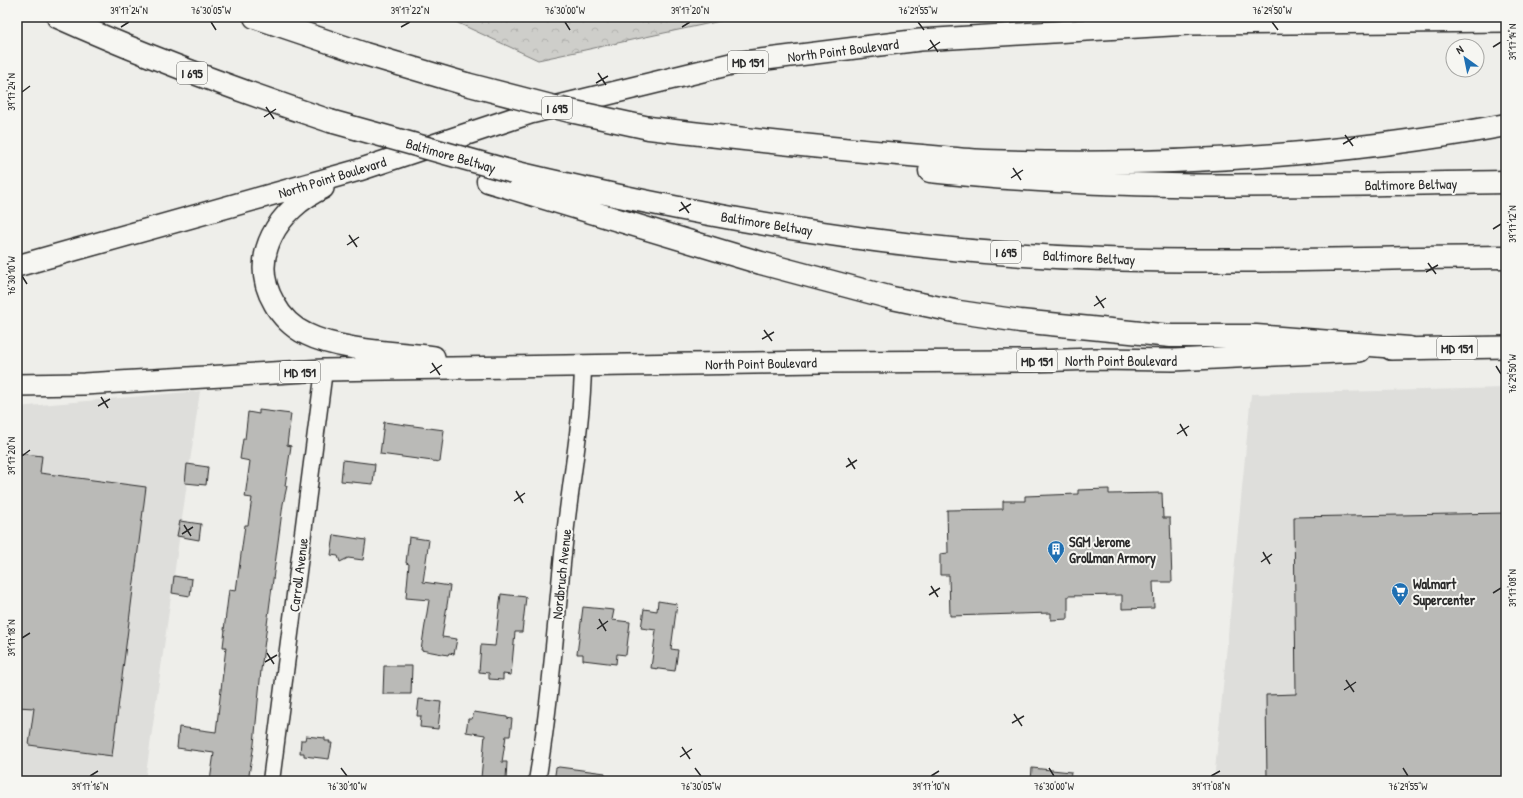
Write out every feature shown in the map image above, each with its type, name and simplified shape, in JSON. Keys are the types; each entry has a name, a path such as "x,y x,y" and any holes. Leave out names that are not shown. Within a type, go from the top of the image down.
{"highway":[{"name":"Baltimore Beltway","path":"58,17 126,47 234,89 330,121 513,172 611,195 744,220 860,238 979,251 1102,259 1254,260 1506,257"},
{"name":"Baltimore Beltway","path":"255,17 466,84 570,111 744,146 861,164 989,177 1102,184 1251,186 1506,182"},
{"path":"330,121 488,181 768,265 892,298 959,312 1020,321 1171,336 1256,336 1409,348"},
{"path":"649,128 745,140 983,161 1119,163 1192,161 1340,150 1506,125"}],"main road":[{"name":"North Point Boulevard","path":"17,266 359,170 530,113 735,63 920,40 1188,24 1506,21"},
{"path":"359,170 307,195 290,210 270,238 264,255 263,270 265,283 278,310 291,324 305,334 319,340 358,347 502,366"},
{"name":"North Point Boulevard","path":"17,385 100,383 324,370 821,362 1033,361 1095,359 1174,360 1409,348 1506,347"}],"street":[{"name":"Nordbruch Avenue","path":"537,781 546,727 571,474 583,401 583,367"},
{"name":"Carroll Avenue","path":"271,781 324,370"}],"shaded area":[{"path":"1506,388 1506,781 1214,781 1251,394"},
{"path":"200,391 145,781 17,781 17,407"}],"green space":[{"path":"445,17 739,17 538,60"}],"building":[{"path":"259,410 291,414 287,445 291,446 285,486 287,486 283,504 261,670 254,744 248,781 210,781 214,753 177,748 179,727 216,732 226,647 223,647 229,590 236,591 245,525 248,525 252,498 245,497 250,461 240,459 243,439 245,439 248,412 259,414"},
{"path":"384,422 444,430 440,462 380,454"},
{"path":"17,453 42,456 40,473 146,487 112,756 29,745 34,708 17,707"},
{"path":"343,460 375,464 373,484 341,481"},
{"path":"187,464 208,467 206,485 185,483"},
{"name":"SGM Jerome Grollman Armory","path":"1109,489 1109,494 1162,493 1163,518 1170,518 1172,582 1153,582 1154,608 1122,609 1122,595 1068,596 1068,619 1051,620 1051,613 950,616 949,575 940,575 940,554 948,553 947,510 1003,509 1003,501 1025,501 1025,496 1078,494 1078,490"},
{"name":"Walmart Supercenter","path":"1506,513 1506,781 1267,781 1266,695 1296,694 1294,517"},
{"path":"180,521 201,524 199,540 177,536"},
{"path":"334,535 366,540 363,560 348,558 340,562 338,556 331,555"},
{"path":"409,537 429,540 423,582 450,586 442,637 457,639 454,654 449,653 448,655 421,650 429,600 406,598 409,564 406,563"},
{"path":"174,576 192,579 190,596 172,593"},
{"path":"501,594 526,597 522,632 515,632 511,675 503,674 503,680 489,679 489,673 479,672 481,645 495,646"},
{"path":"658,601 677,604 671,649 678,650 675,671 651,668 656,630 641,628 644,609 657,611"},
{"path":"583,607 614,610 612,620 630,622 626,655 617,654 616,664 583,660 583,654 577,654"},
{"path":"384,666 412,666 411,694 383,694"},
{"path":"419,699 441,702 438,729 420,727 421,716 417,716"},
{"path":"474,712 512,719 510,736 506,736 502,762 507,762 506,779 481,778 485,735 466,732 468,719 472,719"},
{"path":"306,736 325,738 325,741 330,741 329,743 332,743 329,759 304,756 304,753 300,753 301,740 305,740"},
{"path":"559,767 605,773 605,781 554,781 556,768"},
{"path":"1032,768 1071,772 1070,781 1031,781"}],"place":[{"name":"SGM Jerome Grollman Armory","path":"1056,564"},
{"name":"Walmart Supercenter","path":"1400,606"}]}
